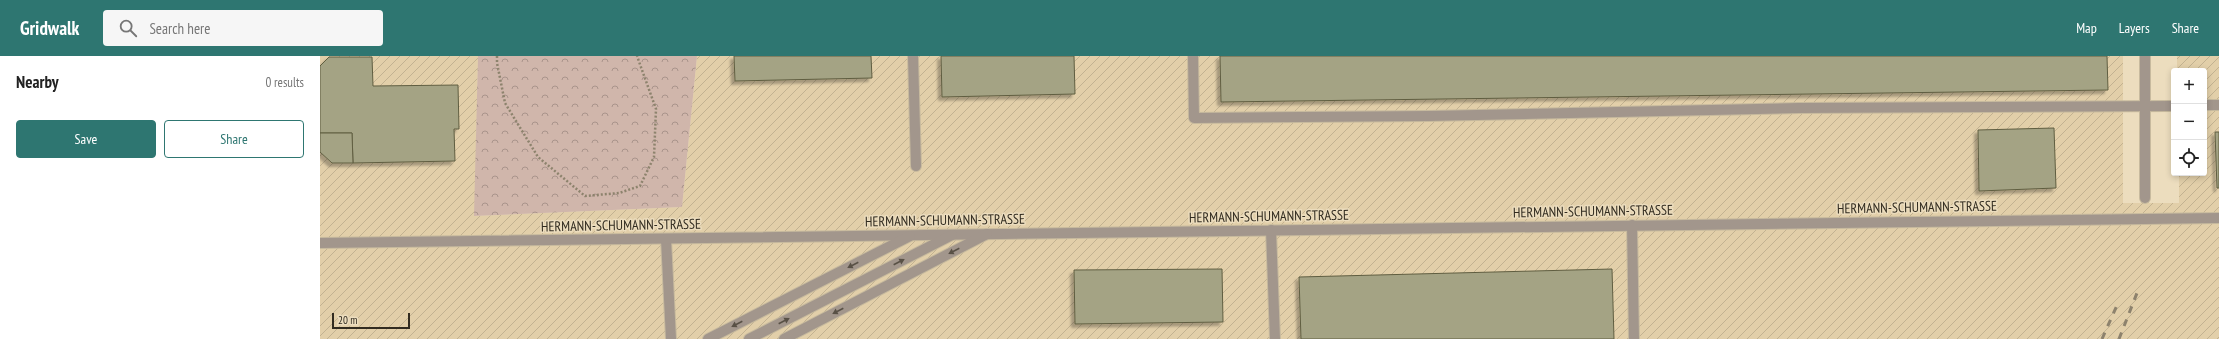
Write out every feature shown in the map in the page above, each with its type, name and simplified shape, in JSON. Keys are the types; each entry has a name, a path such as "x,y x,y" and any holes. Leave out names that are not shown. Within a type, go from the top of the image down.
{"street":[{"path":"913,56 916,166"},
{"path":"1193,56 1194,118 1428,116 1799,108 2171,106"},
{"path":"2145,56 2145,198"},
{"path":"2207,105 2219,105"},
{"name":"HERMANN-SCHUMANN-STRASSE","path":"320,243 2219,218"},
{"path":"1632,225 1634,339"},
{"path":"1271,230 1275,339"},
{"path":"784,339 989,233"},
{"path":"749,339 955,234"},
{"path":"708,339 912,235"},
{"path":"666,239 671,339"}],"path":[{"path":"497,56 505,103 529,143 538,157 584,196 619,192 640,186 654,157 656,109 637,56"}],"shaded area":[{"path":"320,56 478,56 475,216 682,207 697,56 2123,56 2123,203 2179,203 2179,176 2207,176 2207,68 2177,68 2177,56 2219,56 2219,339 320,339"}],"green space":[{"path":"478,56 697,56 682,207 474,216"}],"building":[{"path":"734,56 871,56 872,78 735,81"},
{"path":"941,56 1074,56 1075,94 942,97"},
{"path":"1220,56 2107,56 2108,90 1221,102"},
{"path":"329,57 372,57 373,86 458,85 459,129 454,129 455,161 353,163 352,133 320,133 320,66"},
{"path":"2054,128 2056,188 1979,191 1978,130"},
{"path":"2215,132 2219,132 2219,188 2217,188"},
{"path":"320,133 352,133 353,163 332,163 320,152"},
{"path":"1222,269 1223,322 1075,324 1074,270"},
{"path":"1612,269 1614,339 1301,339 1299,277"}],"railway":[{"path":"2119,339 2137,293"},
{"path":"2102,339 2118,303"}]}
